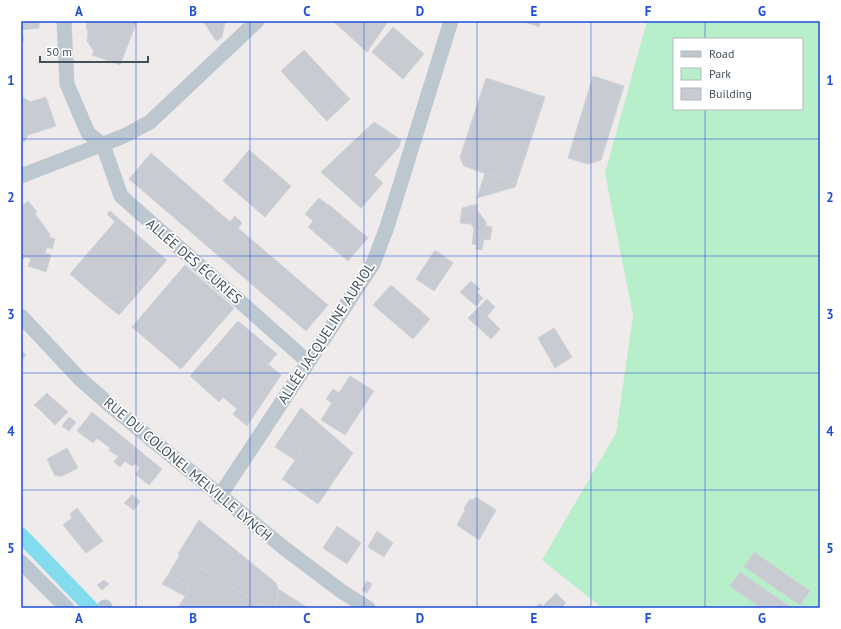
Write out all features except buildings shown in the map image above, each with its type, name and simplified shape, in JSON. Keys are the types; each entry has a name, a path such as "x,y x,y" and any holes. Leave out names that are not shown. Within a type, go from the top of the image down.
{"street":[{"path":"64,21 67,84 88,133 103,145"},
{"path":"21,176 103,145 150,122 257,21"},
{"name":"ALLÉE JACQUELINE AURIOL","path":"219,497 307,361 373,264 387,227 451,21"},
{"name":"ALLÉE DES ÉCURIES","path":"103,145 121,196 307,361"},
{"name":"RUE DU COLONEL MELVILLE LYNCH","path":"21,316 79,378 219,497 340,591 368,608"},
{"path":"21,562 67,608"}],"green space":[{"path":"647,21 820,21 820,608 602,608 542,560 616,433 633,316 605,173"}],"waterway":[{"path":"21,535 91,608"}]}
